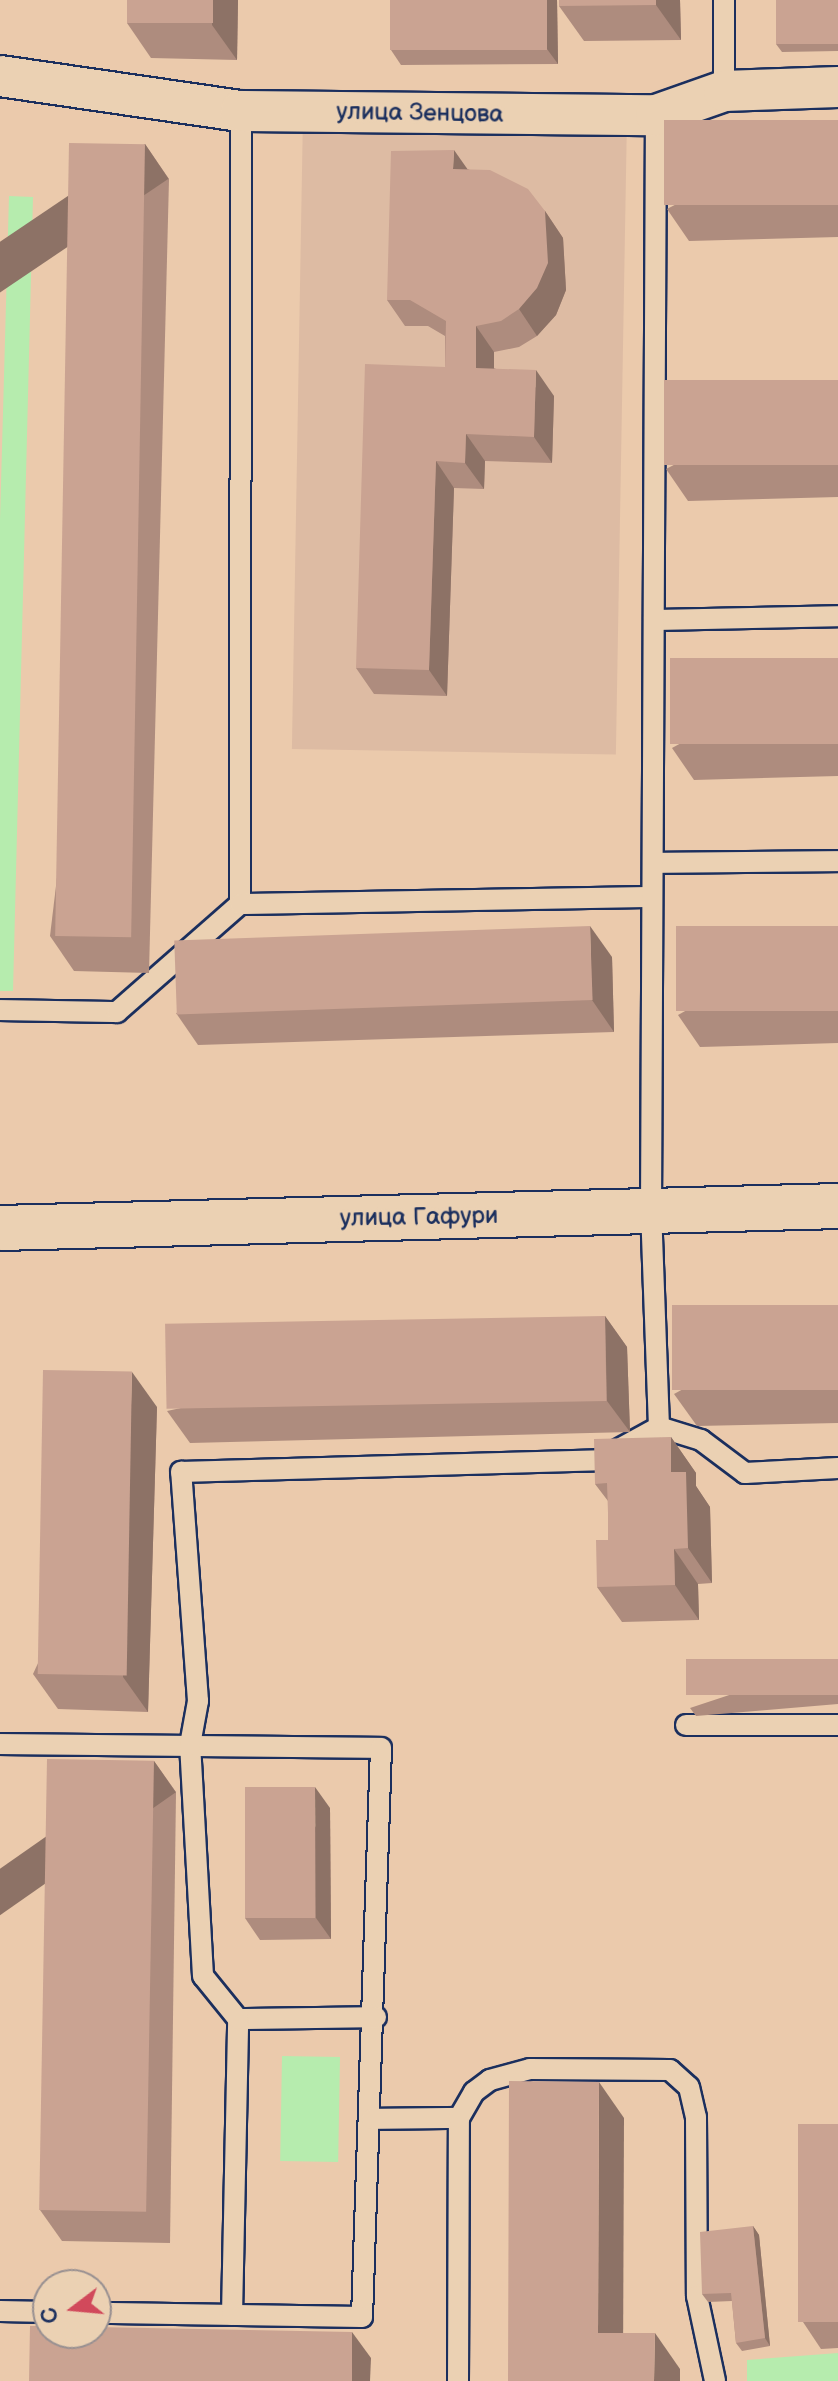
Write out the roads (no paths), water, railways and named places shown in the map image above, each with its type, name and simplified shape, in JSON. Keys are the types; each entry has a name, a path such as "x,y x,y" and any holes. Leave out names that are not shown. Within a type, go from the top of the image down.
{"main road":[{"name":"улица Гафури","path":"0,1228 838,1206"}],"street":[{"name":"улица Зенцова","path":"0,76 241,111 656,115 724,91 838,87"}],"lane":[{"path":"724,0 724,91"},
{"path":"240,904 241,111"},
{"path":"656,115 651,1211 659,1427"},
{"path":"654,620 838,616"},
{"path":"653,863 838,861"},
{"path":"0,1010 117,1012 240,904 652,897"},
{"path":"232,2315 238,2019 203,1976 190,1745 198,1701 181,1472 599,1460 659,1427 701,1440 745,1473 838,1468"},
{"path":"686,1725 838,1725"},
{"path":"0,1744 381,1748 376,2017 362,2317 112,2313"},
{"path":"238,2019 376,2017"},
{"path":"458,2381 459,2118 474,2092 490,2080 530,2069 670,2070 683,2079 695,2099 697,2296 715,2381"},
{"path":"372,2119 459,2118"},
{"path":"0,2311 32,2312"}]}
